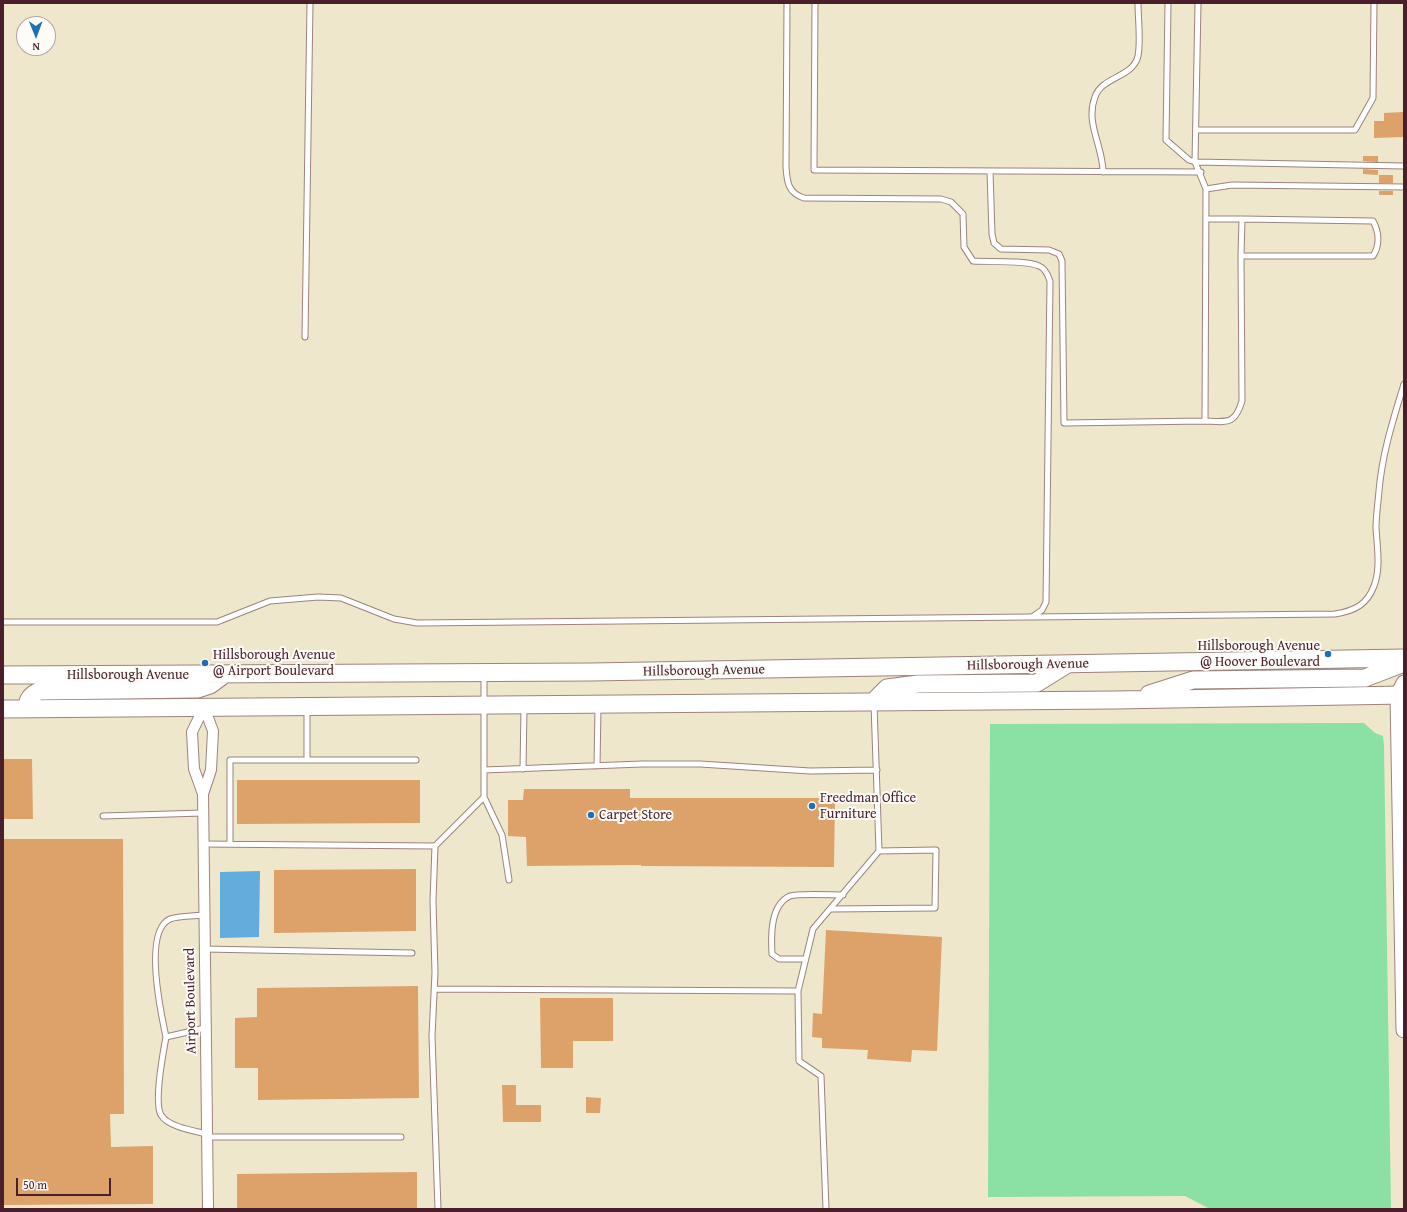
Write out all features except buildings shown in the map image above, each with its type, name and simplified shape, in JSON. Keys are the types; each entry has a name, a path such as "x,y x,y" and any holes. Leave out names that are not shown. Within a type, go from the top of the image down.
{"main road":[{"name":"Hillsborough Avenue","path":"3,675 484,673 1404,658"},
{"path":"1132,700 1193,680 1365,678 1404,663"},
{"path":"874,701 887,688 913,684 1037,683 1066,664"},
{"path":"27,709 27,702 31,695 39,691 198,689 210,685 225,674"},
{"path":"3,709 1132,700 1402,691 1404,1030"}],"street":[{"name":"Airport Boulevard","path":"203,794 194,769 192,732 204,707"},
{"name":"Airport Boulevard","path":"204,707 214,731 211,770 203,794 208,1209"}],"lane":[{"path":"305,337 310,3"},
{"path":"787,3 786,167 787,182 790,190 798,196 804,198 941,200 951,202 963,214 964,247 973,261 1029,264 1040,266 1047,272 1050,281 1046,602 1042,610 1031,617"},
{"path":"815,3 814,170 1201,172"},
{"path":"1103,172 1103,161 1092,126 1092,108 1095,96 1100,87 1124,73 1133,65 1138,56 1138,3"},
{"path":"1168,3 1166,140 1189,160 1195,162 1404,166"},
{"path":"1198,3 1195,162 1201,172 1206,189 1204,421"},
{"path":"1196,130 1355,130 1373,98 1374,3"},
{"path":"990,171 992,234 994,243 1001,249 1049,250 1059,254 1062,261 1064,423 1226,422 1234,419 1239,414 1242,401 1242,219"},
{"path":"1206,189 1232,185 1404,187"},
{"path":"1206,219 1373,220 1378,234 1378,244 1373,256 1241,256"},
{"path":"3,622 217,622 270,601 318,597 342,598 394,619 417,623 1335,614 1349,612 1360,607 1367,600 1374,586 1377,570 1376,526 1382,464 1404,384"},
{"path":"484,673 484,797 502,834 509,880"},
{"path":"826,1209 820,1076 799,1061 798,991 813,930 879,851 874,701"},
{"path":"523,769 524,704"},
{"path":"597,766 598,704"},
{"path":"307,706 307,760"},
{"path":"230,844 230,760 416,760"},
{"path":"484,770 700,764 810,771 877,770"},
{"path":"438,1209 432,1036 434,989 433,901 435,846 484,797"},
{"path":"103,816 203,813"},
{"path":"203,844 435,846"},
{"path":"831,909 935,908 936,850 879,851"},
{"path":"805,959 779,959 772,954 775,912 783,901 791,895 843,895"},
{"path":"204,915 170,919 161,928 156,944 158,1000 166,1037 159,1098 161,1115 169,1122 207,1136 401,1137"},
{"path":"204,949 412,954"},
{"path":"434,989 798,991"},
{"path":"166,1037 205,1028"}],"green space":[{"path":"1364,723 1375,733 1383,736 1384,745 1391,1209 1210,1209 1185,1196 988,1197 990,724"}],"water":[{"path":"260,871 259,937 220,938 220,872"}],"place":[{"name":"Hillsborough Avenue @ Hoover Boulevard","path":"1328,654"},
{"name":"Hillsborough Avenue @ Airport Boulevard","path":"205,663"},
{"name":"Freedman Office Furniture","path":"812,806"},
{"name":"Carpet Store","path":"591,815"}]}
